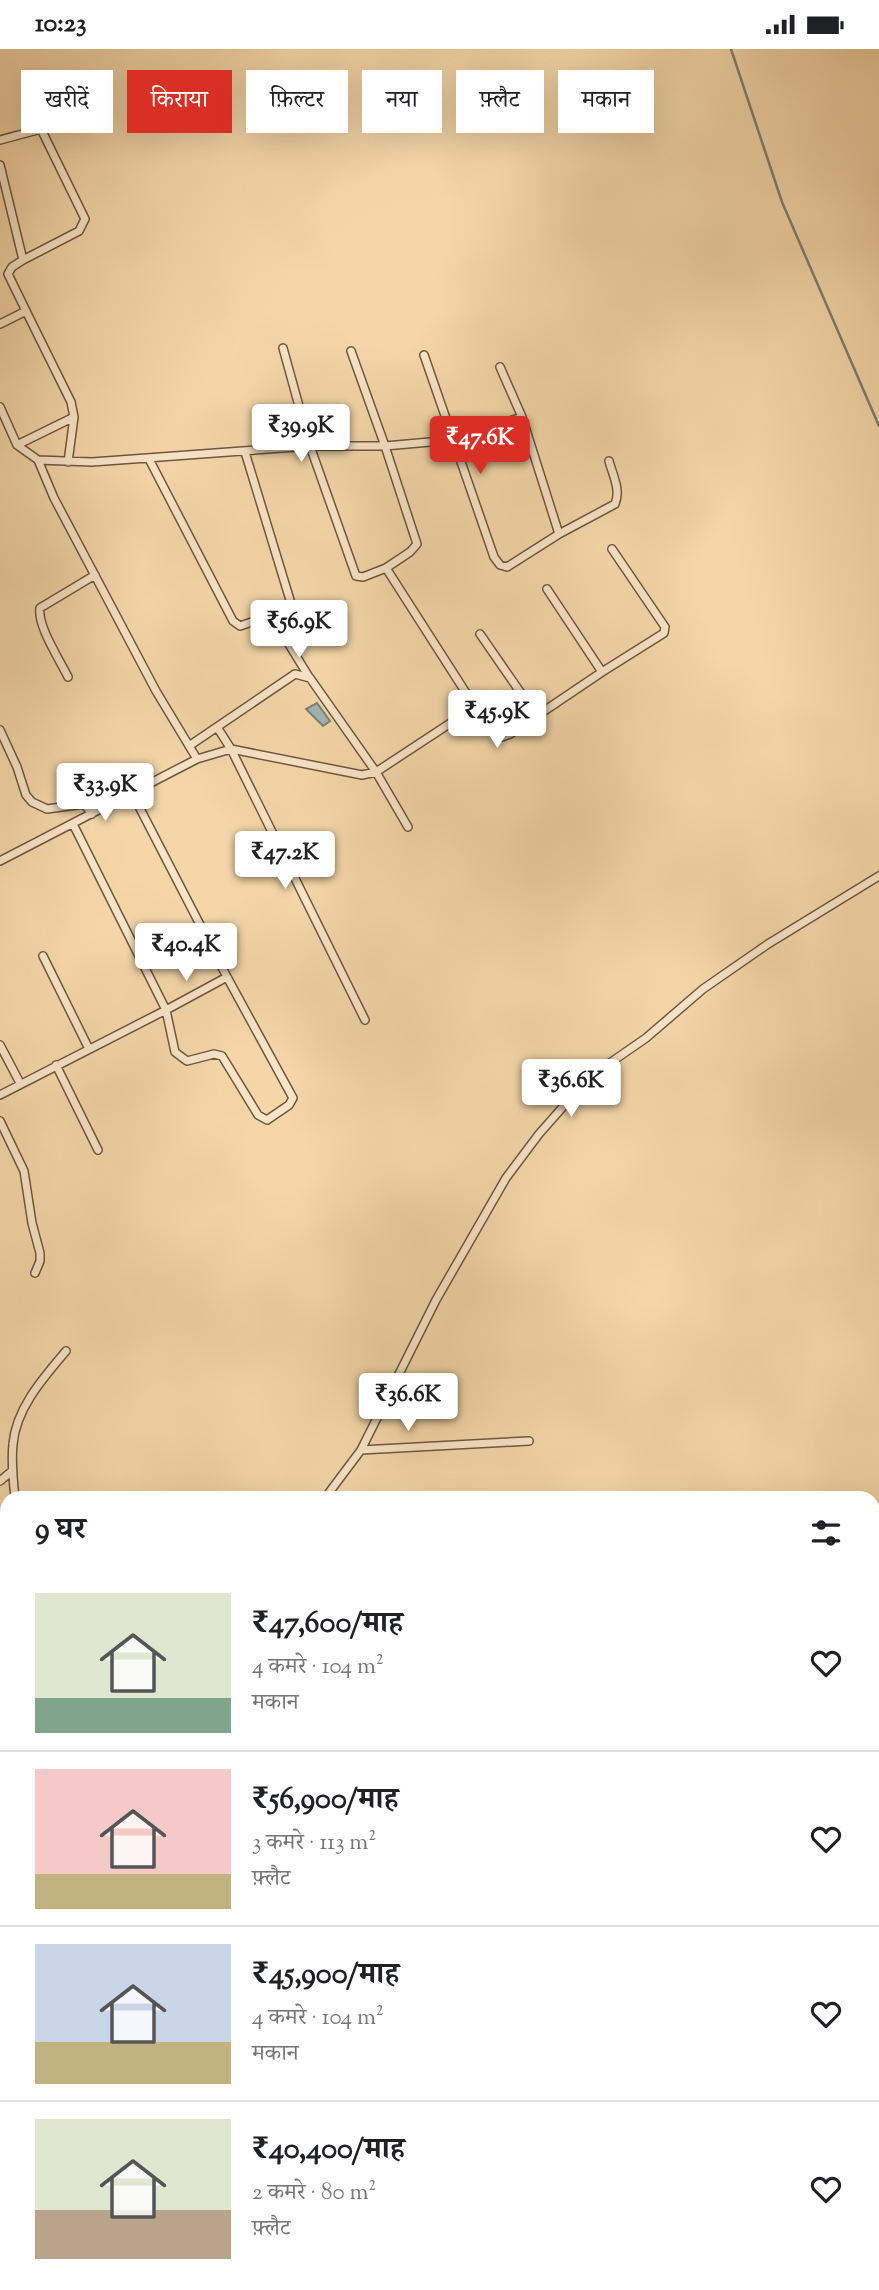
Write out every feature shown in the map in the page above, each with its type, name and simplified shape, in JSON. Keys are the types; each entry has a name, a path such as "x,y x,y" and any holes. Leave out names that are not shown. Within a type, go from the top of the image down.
{"street":[{"path":"0,140 41,129 85,219 79,230 23,260 12,267 8,274 71,402 74,417 68,462"},
{"path":"0,165 23,260"},
{"path":"0,324 26,311"},
{"path":"283,348 310,446 356,576 363,577 386,569 417,544 352,351"},
{"path":"424,355 494,557 500,565 507,567 559,534 615,504 618,489 609,461"},
{"path":"500,367 522,418 559,534"},
{"path":"0,407 18,445 37,460 49,489 156,691 197,759"},
{"path":"18,445 74,417"},
{"path":"37,460 78,463 310,446 385,446 452,440 522,418"},
{"path":"149,459 233,621 240,626 286,610 290,600 244,451"},
{"path":"386,569 475,707 498,736 502,737 602,671 659,638 665,627 612,549"},
{"path":"68,677 38,615 40,608 95,575"},
{"path":"547,589 602,671"},
{"path":"271,615 310,678 376,772 408,827"},
{"path":"480,634 536,715"},
{"path":"189,746 295,674 310,678"},
{"path":"0,861 197,759 230,749 362,775 376,772 475,707"},
{"path":"217,727 365,1020"},
{"path":"0,730 26,795 32,802 47,809 84,804 92,814"},
{"path":"73,824 166,1010 175,1052 187,1061 214,1054 222,1056 258,1115 267,1120 289,1105 292,1094 227,977 132,793"},
{"path":"330,1491 361,1450 436,1300 506,1178 538,1134 569,1100 607,1065 646,1038 703,989 768,944 879,876"},
{"path":"43,956 89,1049"},
{"path":"0,1095 227,977"},
{"path":"0,1045 20,1083"},
{"path":"56,1065 98,1150"},
{"path":"0,1121 24,1171 32,1223 40,1253 35,1273"},
{"path":"14,1491 13,1442 19,1420 37,1386 66,1351"},
{"path":"361,1450 529,1441"},
{"path":"0,1481 12,1471"}],"shaded area":[{"path":"317,703 330,721 323,726 306,709"}],"waterway":[{"path":"731,49 782,202 879,426"}]}
